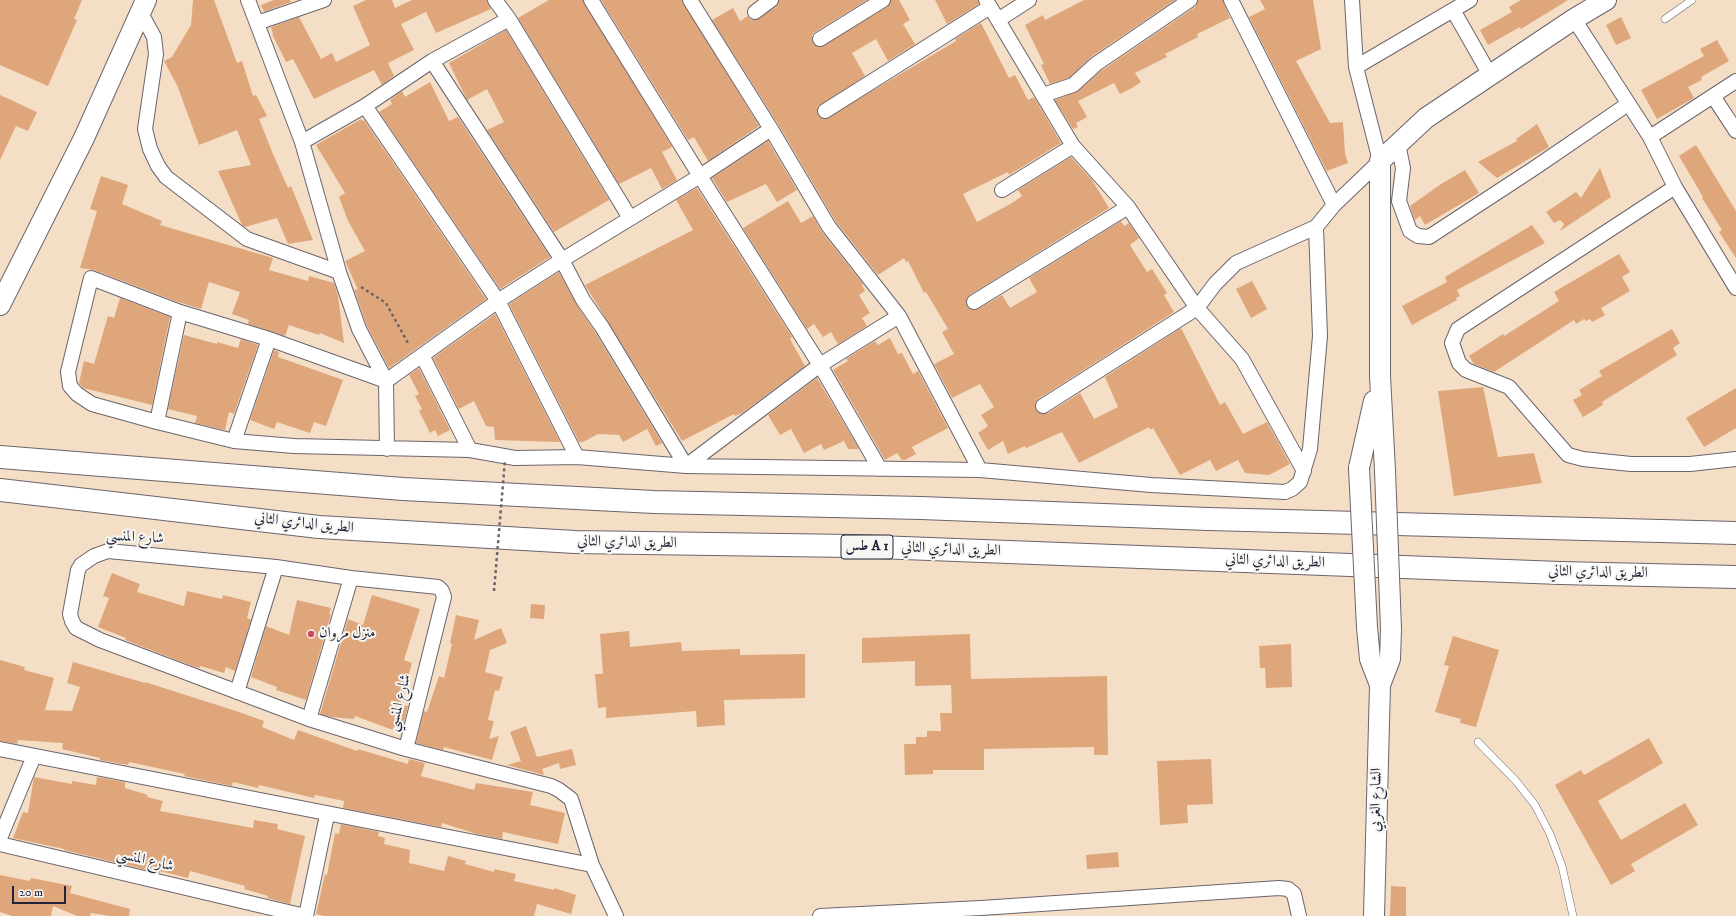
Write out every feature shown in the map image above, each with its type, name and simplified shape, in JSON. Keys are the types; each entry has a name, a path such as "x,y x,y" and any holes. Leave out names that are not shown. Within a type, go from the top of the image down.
{"highway":[{"path":"0,457 403,489 654,502 921,508 1208,519 1736,533"},
{"name":"الطريق الدائري الثاني","path":"0,490 320,527 575,542 851,546 1560,573 1736,577"}],"street":[{"path":"248,0 302,142 340,272 359,329 386,381 387,449"},
{"path":"257,24 324,0"},
{"path":"495,0 509,19 630,218"},
{"path":"591,0 820,366 880,469"},
{"path":"690,0 771,129 828,227 899,316 980,470"},
{"path":"755,12 771,0"},
{"path":"820,38 883,0"},
{"path":"998,20 1029,0"},
{"path":"1043,95 1073,85 1096,64 1190,0"},
{"path":"1231,0 1334,205"},
{"path":"1352,0 1356,67 1380,161 1380,376 1391,628 1390,659 1380,685"},
{"path":"1356,67 1470,0"},
{"path":"1043,406 1197,308 1215,284 1236,263 1316,227 1334,205 1426,118 1574,19 1606,0"},
{"path":"825,111 988,4 1074,146 1128,207 1197,308 1242,359 1304,471"},
{"path":"144,6 154,37 156,54 145,129 150,149 158,166 166,177 247,239 340,272"},
{"path":"0,305 84,138 144,6"},
{"path":"1453,10 1490,75"},
{"path":"302,142 365,106 432,61 509,19"},
{"path":"1574,19 1650,137 1675,187 1736,288"},
{"path":"432,61 562,260 583,300 602,327 686,466"},
{"path":"1650,137 1736,81"},
{"path":"1713,96 1736,131"},
{"path":"1398,144 1403,168 1399,201 1410,230 1418,236 1429,237 1536,167 1628,104"},
{"path":"365,106 498,301 577,457"},
{"path":"386,381 498,301 700,176 771,129"},
{"path":"1002,190 1074,146"},
{"path":"1675,187 1458,329 1452,343 1459,363 1466,370 1509,388 1568,455 1583,459 1631,464 1690,464 1736,459"},
{"path":"974,302 1128,207"},
{"path":"386,381 269,339 180,312 91,278 68,372 70,386 92,404 234,441 301,447 470,450 515,458 577,457 686,466 980,470 1150,485 1285,492 1292,489 1300,482 1310,449 1320,336 1316,227"},
{"path":"157,422 180,312"},
{"path":"686,466 820,366 899,316"},
{"path":"234,441 269,339"},
{"path":"417,359 424,359 470,450"},
{"path":"1380,376 1359,468 1370,659 1380,685"},
{"name":"شارع المنسي","path":"406,749 444,595 442,591 435,587 351,578 276,567 108,551 94,556 81,565 78,570 70,614 76,628 100,640 309,719 406,749 508,774 551,786 559,790 571,798 592,865 616,916"},
{"path":"236,692 276,567"},
{"path":"309,719 351,578"},
{"name":"الشارع الغربي","path":"1374,916 1380,685"},
{"path":"0,749 327,815 592,865"},
{"path":"0,838 34,756"},
{"path":"306,916 327,815"},
{"name":"شارع المنسي","path":"0,844 306,916"},
{"path":"820,916 981,912 1279,888 1288,889 1294,894 1298,916"}],"lane":[{"path":"1665,19 1692,0"},
{"path":"1478,742 1516,781 1535,805 1550,834 1562,866 1573,916"}],"path":[{"path":"340,272 386,303 417,359"},
{"path":"494,591 505,460"}],"building":[{"path":"0,0 82,0 74,19 77,20 48,86 0,65"},
{"path":"193,0 214,0 237,63 242,61 253,96 256,95 267,116 259,119 288,188 291,186 313,240 288,244 277,218 245,227 242,225 218,171 251,165 237,130 199,145 177,85 164,61 172,57 191,25"},
{"path":"274,0 290,0 291,2 264,12 261,5"},
{"path":"366,0 392,0 395,8 412,0 487,0 491,9 436,33 426,12 401,24 414,50 388,63 394,76 382,85 374,70 314,99 293,59 286,62 272,34 271,27 299,17 321,59 332,53 336,62 370,45 353,6"},
{"path":"549,0 583,0 672,147 662,152 677,180 662,189 651,168 619,184 518,18"},
{"path":"601,0 682,0 759,126 708,161 694,137 688,140"},
{"path":"779,0 867,0 812,35 813,43 820,47 887,7 891,0 899,0 910,20 903,24 915,44 888,61 876,39 852,53 865,76 818,107 818,115 825,119 956,41 955,39 981,23 1009,78 1015,75 1028,100 1034,97 1061,143 1009,175 1008,172 963,194 977,222 1012,203 1022,196 1018,190 1071,157 1092,180 1109,208 970,295 966,302 970,309 978,309 1002,295 1010,308 1037,292 1029,278 1121,221 1124,226 1129,223 1139,238 1130,245 1147,272 1152,269 1167,293 1164,295 1174,312 1038,399 1035,406 1039,413 1048,413 1080,393 1094,419 1118,407 1105,377 1181,328 1220,405 1225,402 1243,434 1267,422 1290,464 1269,475 1245,473 1238,460 1216,471 1210,460 1180,475 1153,428 1150,430 1149,427 1079,463 1062,432 1026,448 1025,446 1008,454 1003,441 988,450 978,433 988,426 981,415 994,407 980,384 952,398 934,364 954,354 942,332 948,329 926,292 924,293 908,261 906,262 904,258 878,275 836,222 778,124 712,20 733,8 740,21 748,16 751,20 756,20 776,7"},
{"path":"935,0 978,0 979,4 947,24"},
{"path":"1084,0 1175,0 1091,57 1069,78 1050,84 1041,65 1044,64 1025,25 1043,15 1045,20"},
{"path":"1198,0 1223,0 1230,18 1197,34 1198,37 1165,54 1167,57 1135,73 1141,82 1132,88 1120,94 1114,83 1078,101 1087,117 1076,123 1078,127 1073,129 1055,100 1078,91 1101,71 1195,7"},
{"path":"1260,0 1313,0 1321,49 1296,61 1330,123 1343,122 1345,154 1348,163 1327,171 1322,162 1249,17 1265,9"},
{"path":"1521,0 1568,0 1521,29 1520,27 1488,45 1480,30 1512,12 1509,7"},
{"path":"1621,17 1631,38 1616,45 1606,25"},
{"path":"506,30 609,200 554,232 487,130 504,122 487,89 467,100 449,63"},
{"path":"1717,40 1729,61 1701,77 1702,80 1688,87 1694,98 1657,119 1641,90 1704,56 1700,49"},
{"path":"430,82 449,121 458,117 550,257 500,289 379,112 392,104 390,100 402,91 405,97"},
{"path":"0,95 37,112 28,131 16,126 0,160"},
{"path":"361,119 362,121 364,120 486,299 389,368 367,326 354,289 358,290 345,261 365,251 348,221 339,197 345,193 316,145"},
{"path":"1537,124 1549,147 1497,178 1478,162 1517,141 1516,139"},
{"path":"768,141 797,190 777,202 766,184 727,202 712,178"},
{"path":"1696,145 1736,211 1736,258 1719,232 1722,230 1702,198 1703,197 1679,156"},
{"path":"1600,168 1611,197 1560,231 1564,224 1560,220 1554,223 1546,212 1576,192 1581,198"},
{"path":"1465,170 1479,193 1425,225 1420,216 1415,220 1410,206 1441,184"},
{"path":"101,176 128,185 122,204 162,221 160,225 273,258 269,270 308,281 309,276 334,283 338,296 344,343 320,333 319,335 289,325 285,336 248,324 249,320 232,314 240,292 209,282 201,309 175,301 94,270 80,268 97,211 90,209"},
{"path":"697,188 792,337 790,339 805,366 742,413 735,416 734,414 682,441 585,285 693,230 676,200"},
{"path":"788,201 801,223 813,216 822,232 863,284 862,285 865,291 859,295 870,313 862,318 867,326 838,344 831,332 823,337 814,324 807,329 743,228"},
{"path":"1532,225 1545,243 1457,290 1460,296 1456,298 1457,300 1412,325 1402,306 1447,282 1445,277"},
{"path":"1619,254 1630,272 1622,277 1630,291 1601,308 1605,315 1592,322 1590,319 1586,321 1584,319 1576,324 1574,320 1494,372 1474,364 1469,356 1559,301 1554,292"},
{"path":"559,272 576,304 595,332 662,443 656,446 647,429 623,442 619,435 598,434 583,442 579,442 509,304"},
{"path":"1252,281 1267,309 1251,318 1236,289"},
{"path":"120,298 170,317 152,405 83,388 79,383 84,361 94,364 108,316 114,318"},
{"path":"495,314 560,442 495,440 494,427 486,426 474,401 459,409 433,358"},
{"path":"1672,329 1680,343 1673,348 1677,355 1602,402 1603,405 1583,417 1573,400 1582,395 1579,390 1602,376 1599,371"},
{"path":"184,335 238,348 241,339 258,345 234,414 229,412 225,430 195,423 197,416 168,409"},
{"path":"890,338 898,354 902,353 913,374 918,371 948,428 912,447 916,454 905,460 902,460 897,453 885,460 833,370 848,361 846,359 875,341 878,345"},
{"path":"274,350 279,352 278,357 343,380 326,426 314,422 310,433 277,422 274,429 250,420"},
{"path":"419,368 450,430 438,436 435,430 430,433 419,411 422,409 415,396 419,394 409,375"},
{"path":"817,378 859,449 848,449 844,441 824,450 821,444 804,453 791,429 780,435 768,415"},
{"path":"1483,387 1498,457 1534,453 1542,483 1454,496 1438,391"},
{"path":"1736,388 1736,428 1704,447 1686,418"},
{"path":"112,573 140,584 137,592 184,606 187,591 222,599 223,595 251,602 247,618 251,620 235,671 226,667 224,673 200,666 200,668 195,667 125,640 126,638 98,627 109,598 103,596"},
{"path":"372,595 420,609 404,660 412,663 400,704 408,706 401,733 355,716 354,719 331,717 320,714 348,619 363,625"},
{"path":"297,600 331,608 329,614 331,614 306,700 276,690 277,687 251,677 266,626 289,635"},
{"path":"531,604 545,605 544,619 530,618"},
{"path":"456,615 479,620 474,640 501,628 507,643 490,650 485,672 503,677 499,691 495,690 488,720 494,721 489,739 499,736 492,760 444,747 443,750 416,743 424,711 427,712 439,676 444,678 452,644 450,643"},
{"path":"629,631 630,647 681,642 682,651 740,649 740,655 805,654 805,698 724,700 725,725 697,727 696,711 606,718 606,707 598,708 595,674 603,674 600,634"},
{"path":"970,634 971,679 1107,676 1108,755 1094,755 1094,747 984,749 984,770 933,770 933,774 905,775 904,744 916,744 916,737 927,737 927,731 941,731 940,713 952,713 951,685 915,686 915,661 862,663 862,638"},
{"path":"1453,636 1499,650 1476,727 1460,723 1461,719 1435,712 1449,666 1444,665"},
{"path":"1291,644 1292,687 1266,688 1265,668 1260,668 1259,646"},
{"path":"0,660 25,667 24,670 54,678 45,710 72,711 80,687 67,683 73,662 145,682 236,711 264,721 262,727 294,740 298,730 357,751 358,749 408,764 409,759 425,763 421,776 474,790 476,783 533,792 530,805 565,813 558,844 503,832 502,839 477,834 442,823 441,827 343,808 344,801 315,795 314,798 259,785 258,788 233,782 232,786 129,762 128,765 100,760 100,758 62,749 63,743 18,740 17,744 0,741"},
{"path":"526,726 537,757 572,749 576,765 560,769 559,763 542,769 544,775 507,765 521,761 510,732"},
{"path":"1649,738 1663,763 1598,801 1621,840 1685,803 1698,825 1631,864 1635,871 1611,885 1555,785 1581,770 1584,775"},
{"path":"1211,759 1213,804 1187,805 1188,823 1160,825 1157,761"},
{"path":"34,777 72,784 72,781 96,785 97,777 125,782 125,788 148,795 147,797 163,801 160,811 253,828 254,820 278,824 277,829 305,836 290,904 267,898 268,896 244,889 245,886 190,871 188,878 160,871 160,873 13,838 23,812 28,813"},
{"path":"341,824 379,832 378,836 385,838 384,844 410,850 409,863 444,871 448,856 466,861 465,864 494,872 494,869 516,874 514,881 554,890 554,888 576,895 571,914 537,904 534,916 324,916 316,914 325,874 327,875 335,833 339,834"},
{"path":"1118,852 1119,867 1087,869 1086,855"},
{"path":"0,875 30,881 31,878 72,886 70,893 130,909 129,916 110,916 91,913 90,916 77,916 53,906 51,916 12,916 0,912"},
{"path":"1391,886 1406,887 1406,916 1390,916"}],"place":[{"name":"منزل مروان","path":"311,634"}]}
